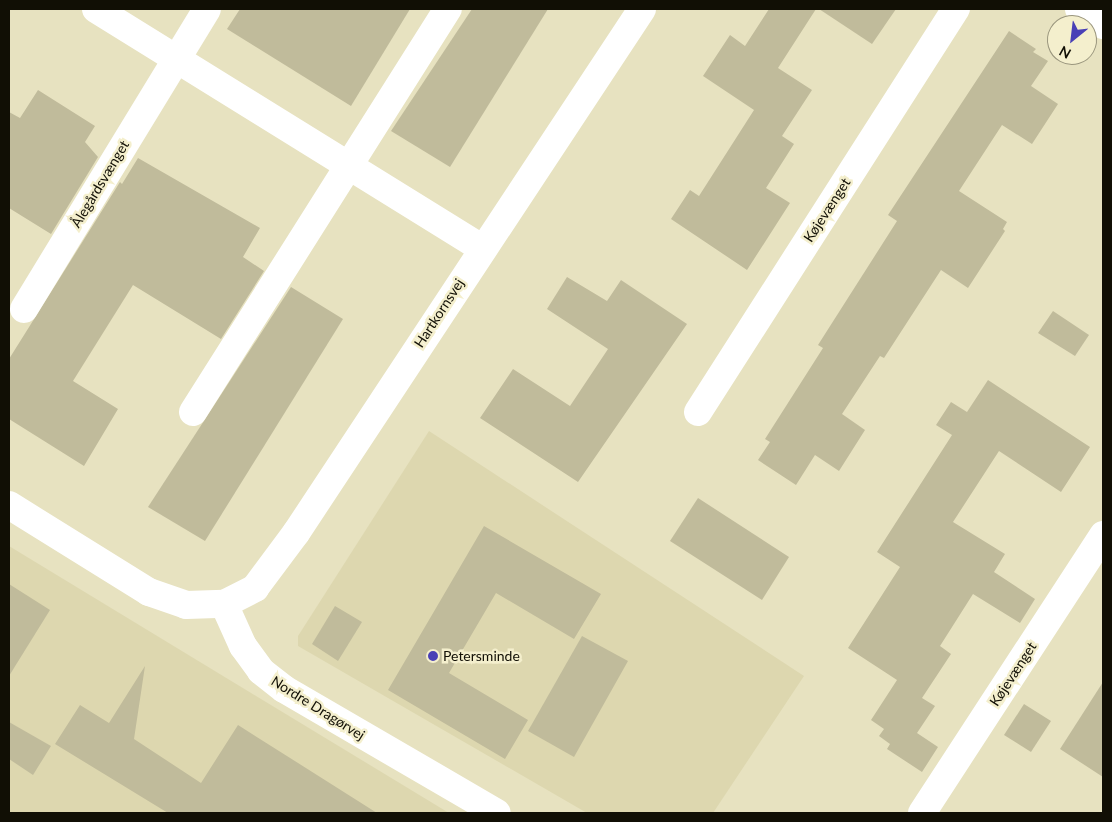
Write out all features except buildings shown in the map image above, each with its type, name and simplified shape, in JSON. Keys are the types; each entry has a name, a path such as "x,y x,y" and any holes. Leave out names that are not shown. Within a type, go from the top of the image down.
{"street":[{"path":"96,9 482,248"},
{"name":"Ålegårdsvænget","path":"24,309 207,9"},
{"path":"193,412 351,166 448,9"},
{"name":"Hartkornsvej","path":"224,604 255,588 296,533 482,248 642,9"},
{"name":"Køjevænget","path":"698,412 956,9"},
{"path":"1079,9 1103,25"},
{"path":"9,505 149,592 186,605 224,604"},
{"name":"Køjevænget","path":"922,813 1103,535"},
{"name":"Nordre Dragørvej","path":"224,604 243,646 261,671 284,689 497,813"}],"shaded area":[{"path":"429,431 804,676 713,813 587,813 298,646 298,636"},
{"path":"9,546 449,813 9,813"}],"place":[{"name":"Petersminde","path":"433,656"}]}
